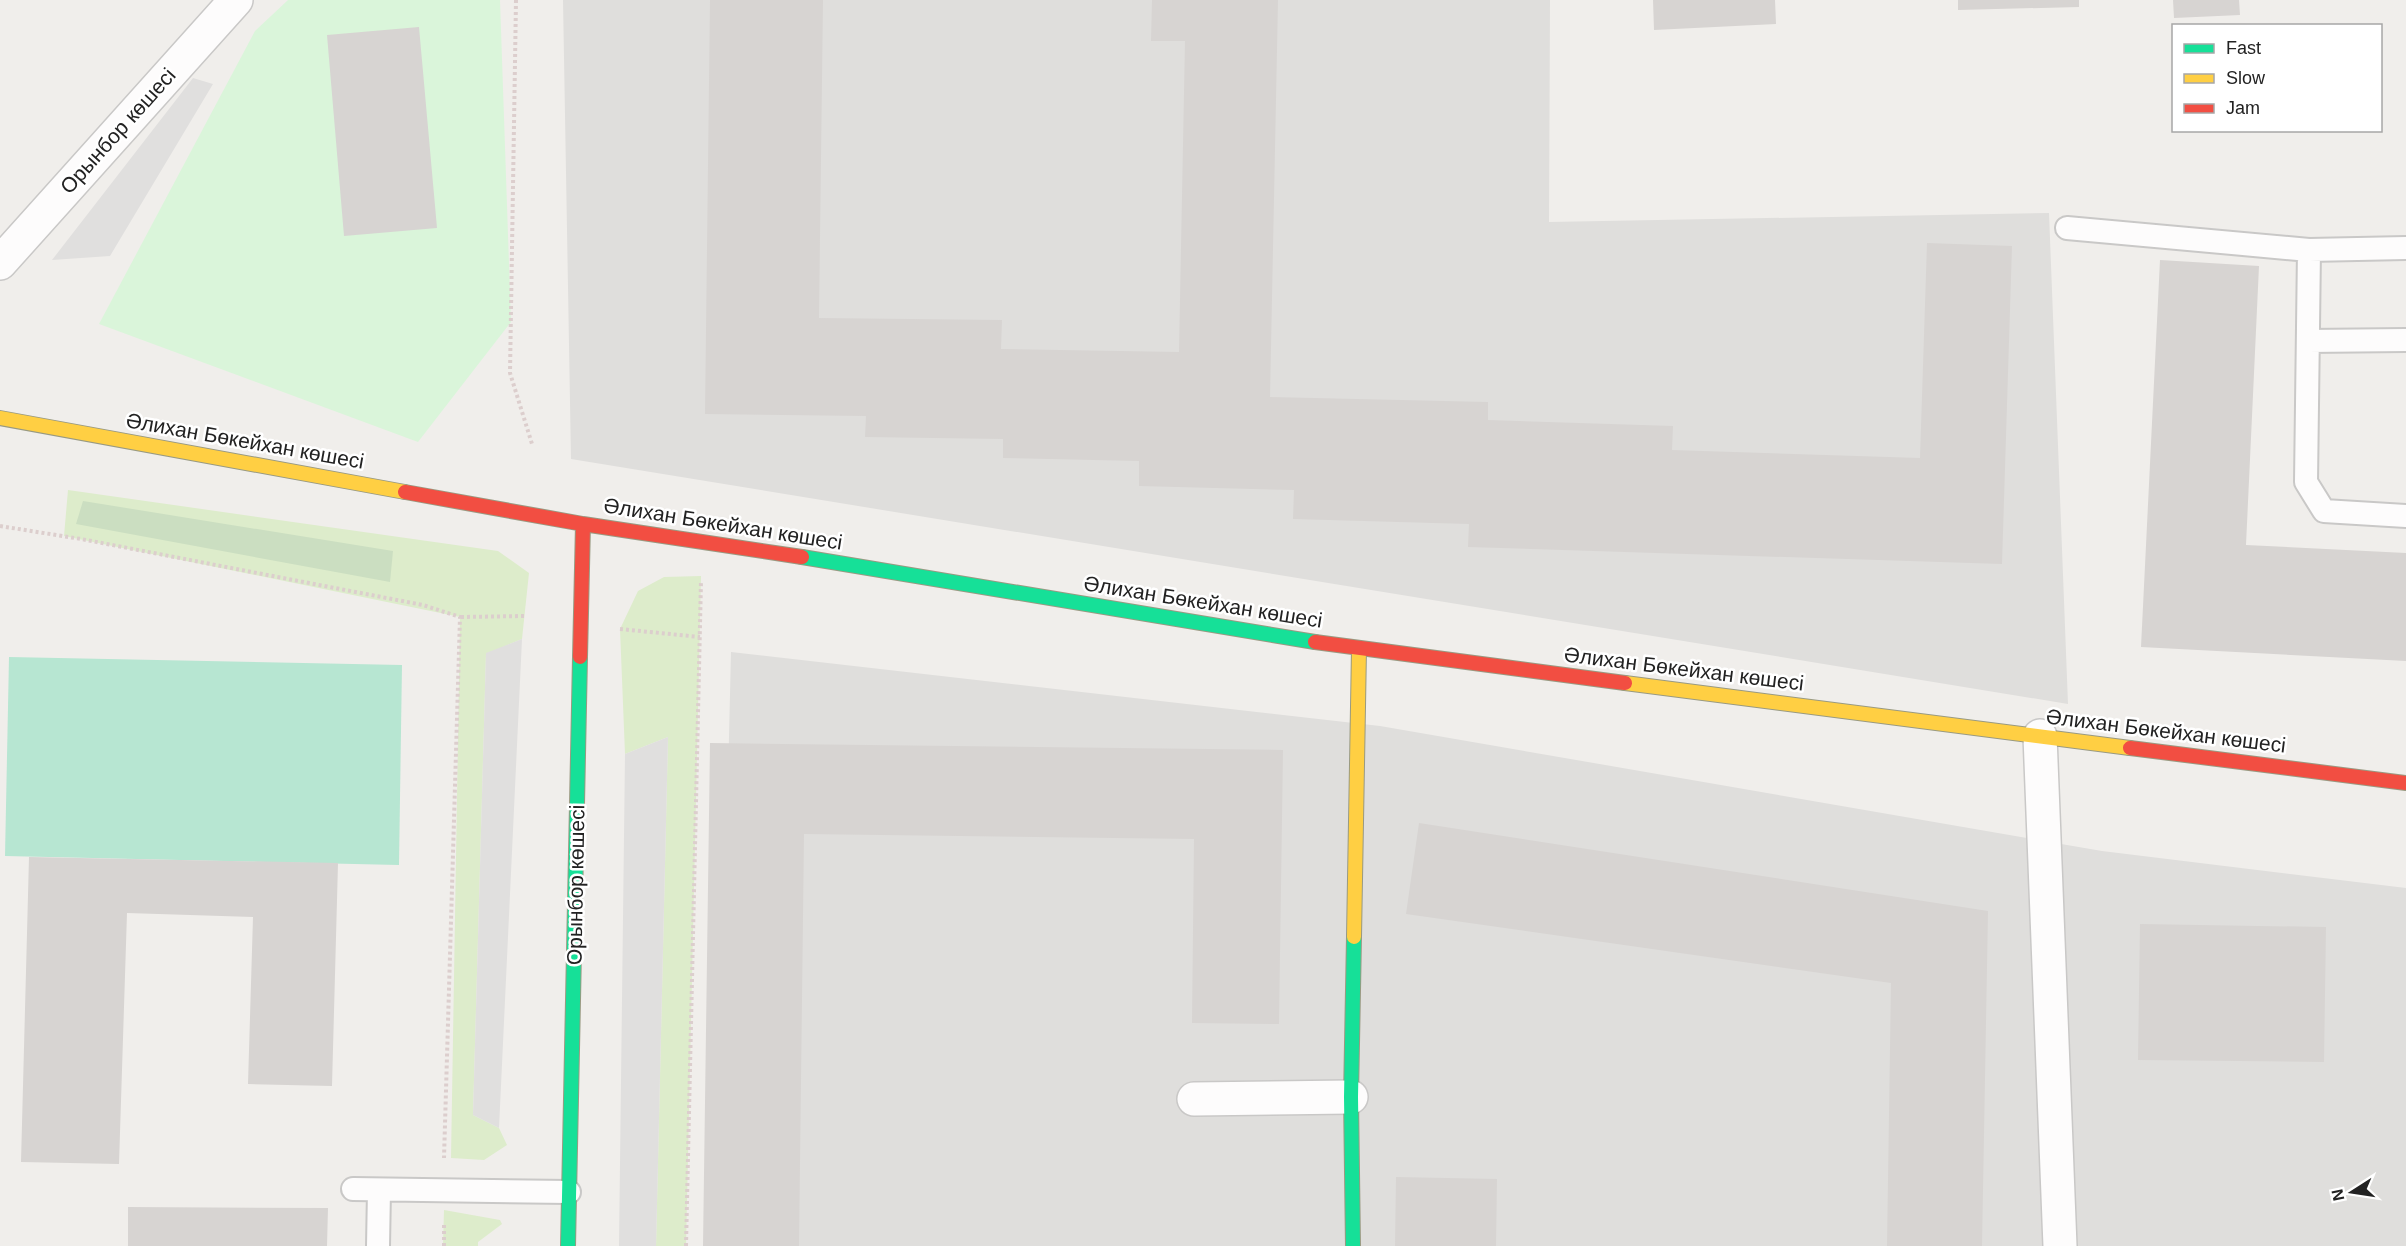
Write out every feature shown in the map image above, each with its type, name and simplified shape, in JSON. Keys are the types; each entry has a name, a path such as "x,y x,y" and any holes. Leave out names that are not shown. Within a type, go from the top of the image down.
{"street":[{"name":"Орынбор көшесі","path":"0,263 236,0"},
{"name":"Әлихан Бөкейхан көшесі","path":"0,418 583,524 702,541 1359,648 2406,783"},
{"name":"Орынбор көшесі","path":"568,1246 583,524"},
{"path":"1353,1246 1351,1097 1359,648"},
{"path":"2040,735 2060,1246"},
{"path":"1194,1099 1351,1097"}],"lane":[{"path":"2067,228 2309,250 2406,248"},
{"path":"2309,250 2306,482 2325,511 2406,516"},
{"path":"2308,341 2406,340"},
{"path":"353,1189 569,1192"},
{"path":"378,1246 379,1190"}],"path":[{"path":"516,0 510,373 532,444"},
{"path":"0,526 81,539 400,600 460,617 526,616"},
{"path":"686,1246 702,541"},
{"path":"444,1246 443,1191 460,617"},
{"path":"620,629 700,637"}],"shaded area":[{"path":"563,0 1550,0 1549,222 2049,213 2068,704 571,459"},
{"path":"193,78 213,84 110,256 52,260"},
{"path":"522,639 499,1128 473,1115 486,653"},
{"path":"731,652 1380,726 2102,851 2406,888 2406,1246 717,1246"},
{"path":"668,737 656,1246 619,1246 625,754"}],"green space":[{"path":"288,0 500,0 511,322 418,442 99,324 255,31"},
{"path":"68,490 498,551 529,573 522,639 486,654 473,1115 499,1128 507,1145 484,1160 451,1158 460,617 64,536"},
{"path":"83,501 393,551 390,582 76,524"},
{"path":"701,576 686,1246 656,1246 668,737 625,754 620,629 638,591 664,577"},
{"path":"9,657 402,665 399,865 5,856"},
{"path":"444,1210 500,1220 502,1224 478,1242 478,1246 443,1246"}],"building":[{"path":"710,0 823,0 819,318 1002,320 1001,349 1179,352 1185,41 1151,41 1152,0 1278,0 1270,397 1488,402 1488,420 1673,426 1672,450 1920,458 1927,243 2012,246 2002,564 1468,547 1469,524 1293,519 1294,490 1139,486 1139,461 1003,458 1003,439 865,437 866,416 705,414"},
{"path":"1653,0 1775,0 1776,24 1654,30"},
{"path":"1958,0 2079,0 2079,7 1958,10"},
{"path":"2173,0 2239,0 2240,15 2174,18"},
{"path":"419,27 437,228 344,236 327,35"},
{"path":"2160,260 2259,266 2246,545 2406,553 2406,661 2141,647"},
{"path":"710,743 1283,750 1279,1024 1192,1023 1194,839 804,834 799,1246 703,1246"},
{"path":"1419,823 1988,911 1982,1246 1887,1246 1891,983 1406,914"},
{"path":"29,857 338,863 332,1086 248,1084 253,917 127,913 119,1164 21,1162"},
{"path":"2140,924 2326,927 2324,1062 2138,1060"},
{"path":"1396,1177 1497,1179 1496,1246 1395,1246"},
{"path":"128,1207 328,1208 327,1246 128,1246"}],"traffic: fast":[{"path":"802,557 1315,642"},
{"path":"568,1246 580,657"},
{"path":"1353,1246 1351,1097 1354,937"}],"traffic: slow":[{"path":"0,418 405,492"},
{"path":"1354,937 1359,649"},
{"path":"1625,683 2130,748"}],"traffic: jam":[{"path":"405,492 583,524 802,557"},
{"path":"580,657 583,524"},
{"path":"1315,642 1625,683"},
{"path":"2130,748 2406,783"}]}
